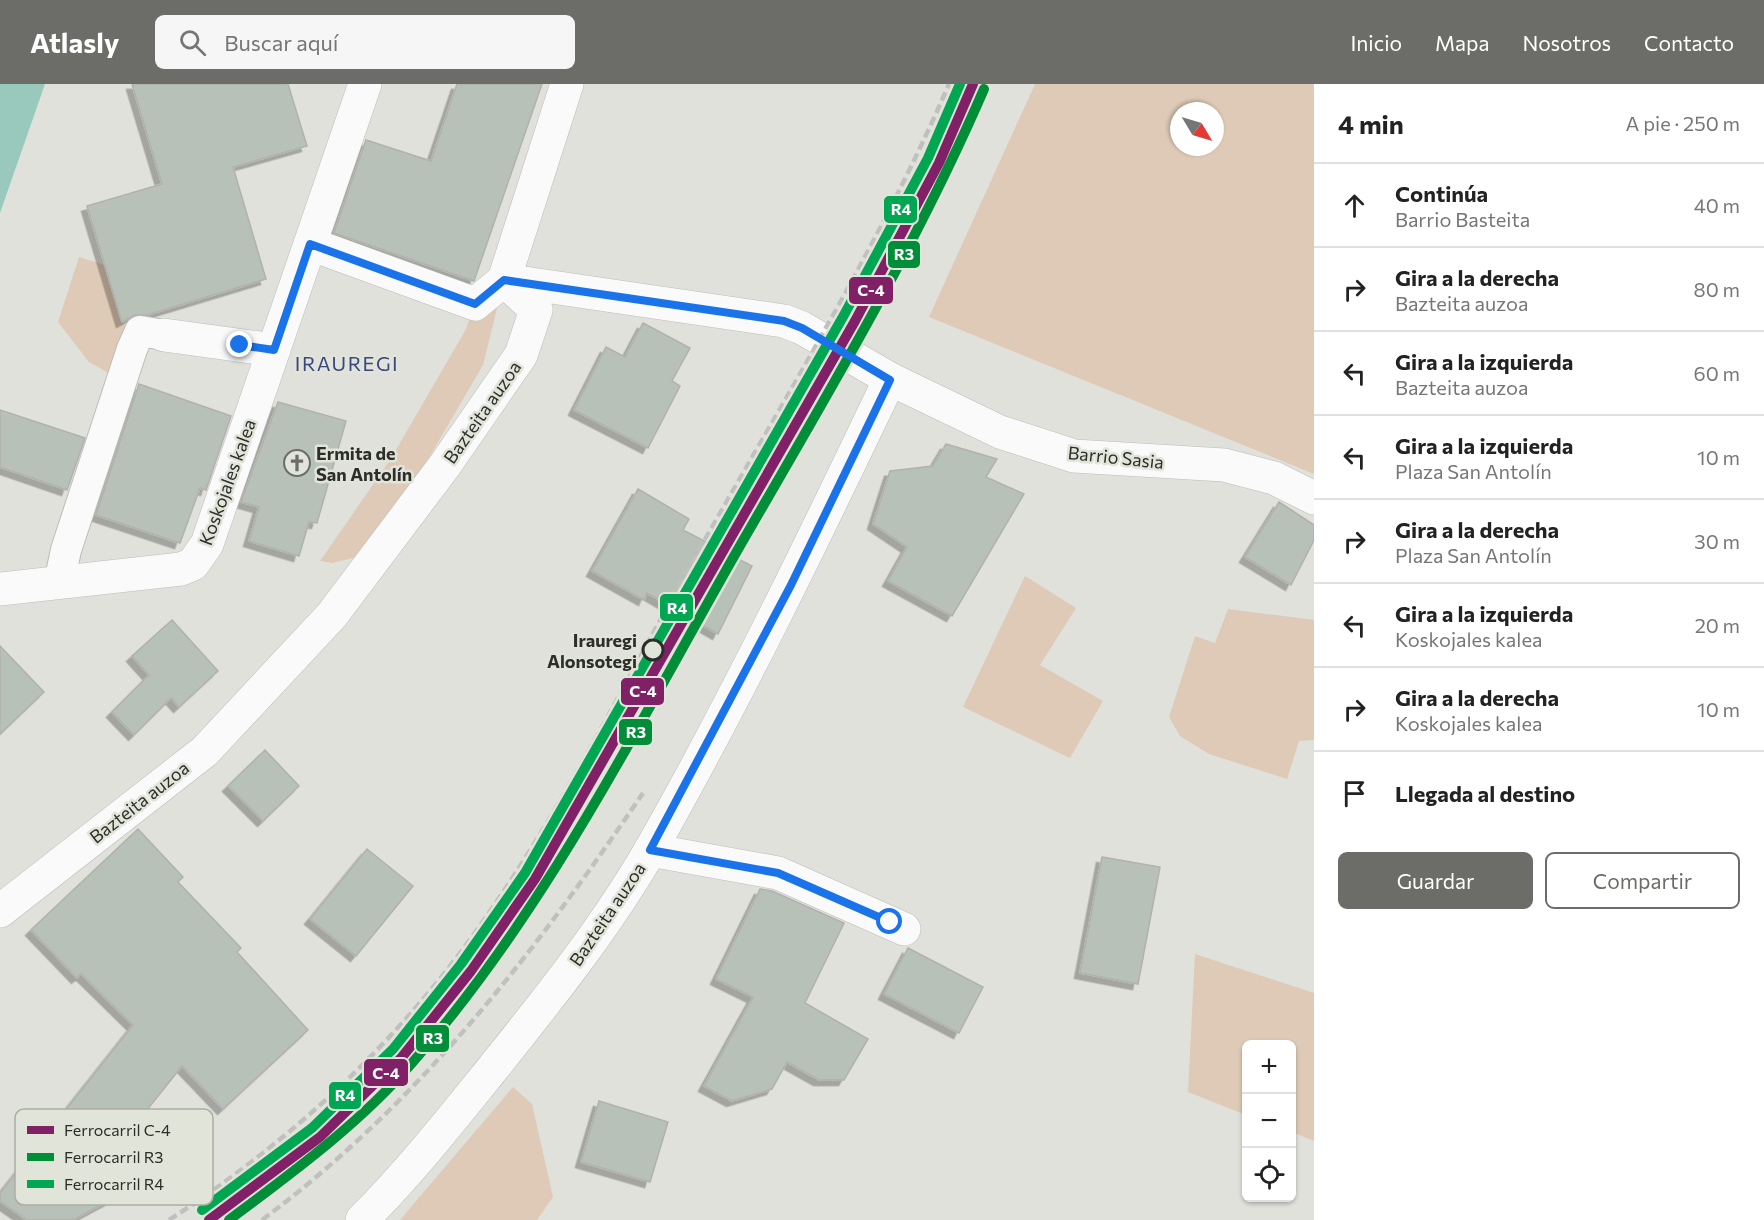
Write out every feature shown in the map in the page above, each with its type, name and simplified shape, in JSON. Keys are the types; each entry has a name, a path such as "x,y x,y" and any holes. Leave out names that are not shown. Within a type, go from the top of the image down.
{"street":[{"name":"Koskojales kalea","path":"0,589 180,569 193,564 201,555 211,534 365,84"},
{"path":"310,244 475,304 504,280 567,84"},
{"path":"504,280 784,321 802,328 890,380"},
{"name":"Bazteita auzoa","path":"0,911 205,751 332,615 445,465 521,355 536,309 504,280"},
{"path":"59,583 66,550 128,347 140,331 274,350"},
{"name":"Bazteita auzoa","path":"362,1220 440,1133 537,1014 595,934 650,850 766,634 890,380"},
{"name":"Barrio Sasia","path":"890,380 1000,432 1074,456 1224,465 1274,478 1314,498"},
{"path":"650,850 778,873 904,930"}],"shaded area":[{"path":"1035,84 1314,84 1314,474 929,317"},
{"path":"79,257 105,265 128,336 112,375 89,362 58,322"},
{"path":"504,280 483,365 427,461 357,557 332,563 320,561 390,460 465,331 475,304"},
{"path":"1025,576 1076,608 1040,665 1103,701 1070,758 963,707"},
{"path":"1228,609 1314,620 1314,740 1299,741 1287,779 1209,754 1180,736 1169,717 1195,636 1215,643"},
{"path":"1195,954 1314,993 1314,1141 1296,1134 1296,1040 1242,1040 1242,1113 1188,1092"},
{"path":"513,1087 532,1104 553,1197 537,1220 400,1220"}],"water":[{"path":"0,84 45,84 0,213"}],"building":[{"path":"132,84 288,84 307,146 233,167 266,279 147,315 135,315 122,322 87,206 162,184"},
{"path":"457,84 542,84 474,281 334,233 366,140 431,161"},
{"path":"643,323 690,348 672,381 680,386 648,448 574,410 606,347 625,357"},
{"path":"139,384 231,416 206,490 200,488 180,543 96,515"},
{"name":"Ermita de San Antolín","path":"278,402 346,421 317,523 309,522 299,556 249,541 259,507 241,502"},
{"path":"0,410 85,438 67,490 0,467"},
{"path":"946,444 997,459 986,477 1024,494 952,616 888,581 907,547 873,524 890,471 933,466"},
{"path":"638,489 689,519 683,530 752,566 718,634 647,593 644,600 592,571"},
{"path":"1279,502 1314,525 1314,540 1291,585 1245,557"},
{"path":"172,620 218,671 179,707 171,698 134,735 112,712 149,675 132,656"},
{"path":"0,646 44,692 0,734"},
{"path":"265,750 299,786 263,821 228,786"},
{"path":"138,829 183,877 178,882 241,948 237,952 308,1030 223,1109 182,1066 148,1109 66,1109 133,1025 81,974 77,978 31,930"},
{"path":"367,849 413,886 356,956 310,919"},
{"path":"1102,857 1160,867 1138,984 1080,973"},
{"path":"760,889 772,891 844,923 805,1003 868,1039 844,1080 819,1080 787,1062 772,1089 732,1101 704,1086 753,997 716,979"},
{"path":"908,948 983,987 959,1033 884,994"},
{"path":"599,1101 668,1122 650,1182 581,1162"},
{"path":"15,1174 15,1205 101,1205 73,1220 27,1220 0,1201 0,1193"}],"railway":[{"path":"213,1191 296,1126 373,1055 442,976 507,886 569,786 682,580 836,310 895,198 949,84"},
{"path":"262,1220 373,1126 423,1076 516,968 602,853 643,793"},
{"path":"169,1220 192,1205"}],"rail line":[{"name":"R4","path":"213,1202 312,1128 393,1049 461,964 525,873 844,315 928,158 960,84"},
{"name":"C-4","path":"209,1220 320,1137 402,1057 471,971 535,879 855,321 939,163 973,84"},
{"name":"R3","path":"229,1220 348,1127 392,1085 460,1005 505,943 547,880 626,750 835,381 929,207 984,89"},
{"name":"R4","path":"202,1210 209,1205"}],"place":[{"name":"Ermita de San Antolín","path":"297,463"},
{"name":"Irauregi Alonsotegi","path":"653,650"}],"district":[{"name":"IRAUREGI","path":"347,363"}],"route":[{"path":"240,345 274,350 310,244 475,304 504,280 784,321 802,328 890,380 791,585 650,850 778,873 890,922"}]}
